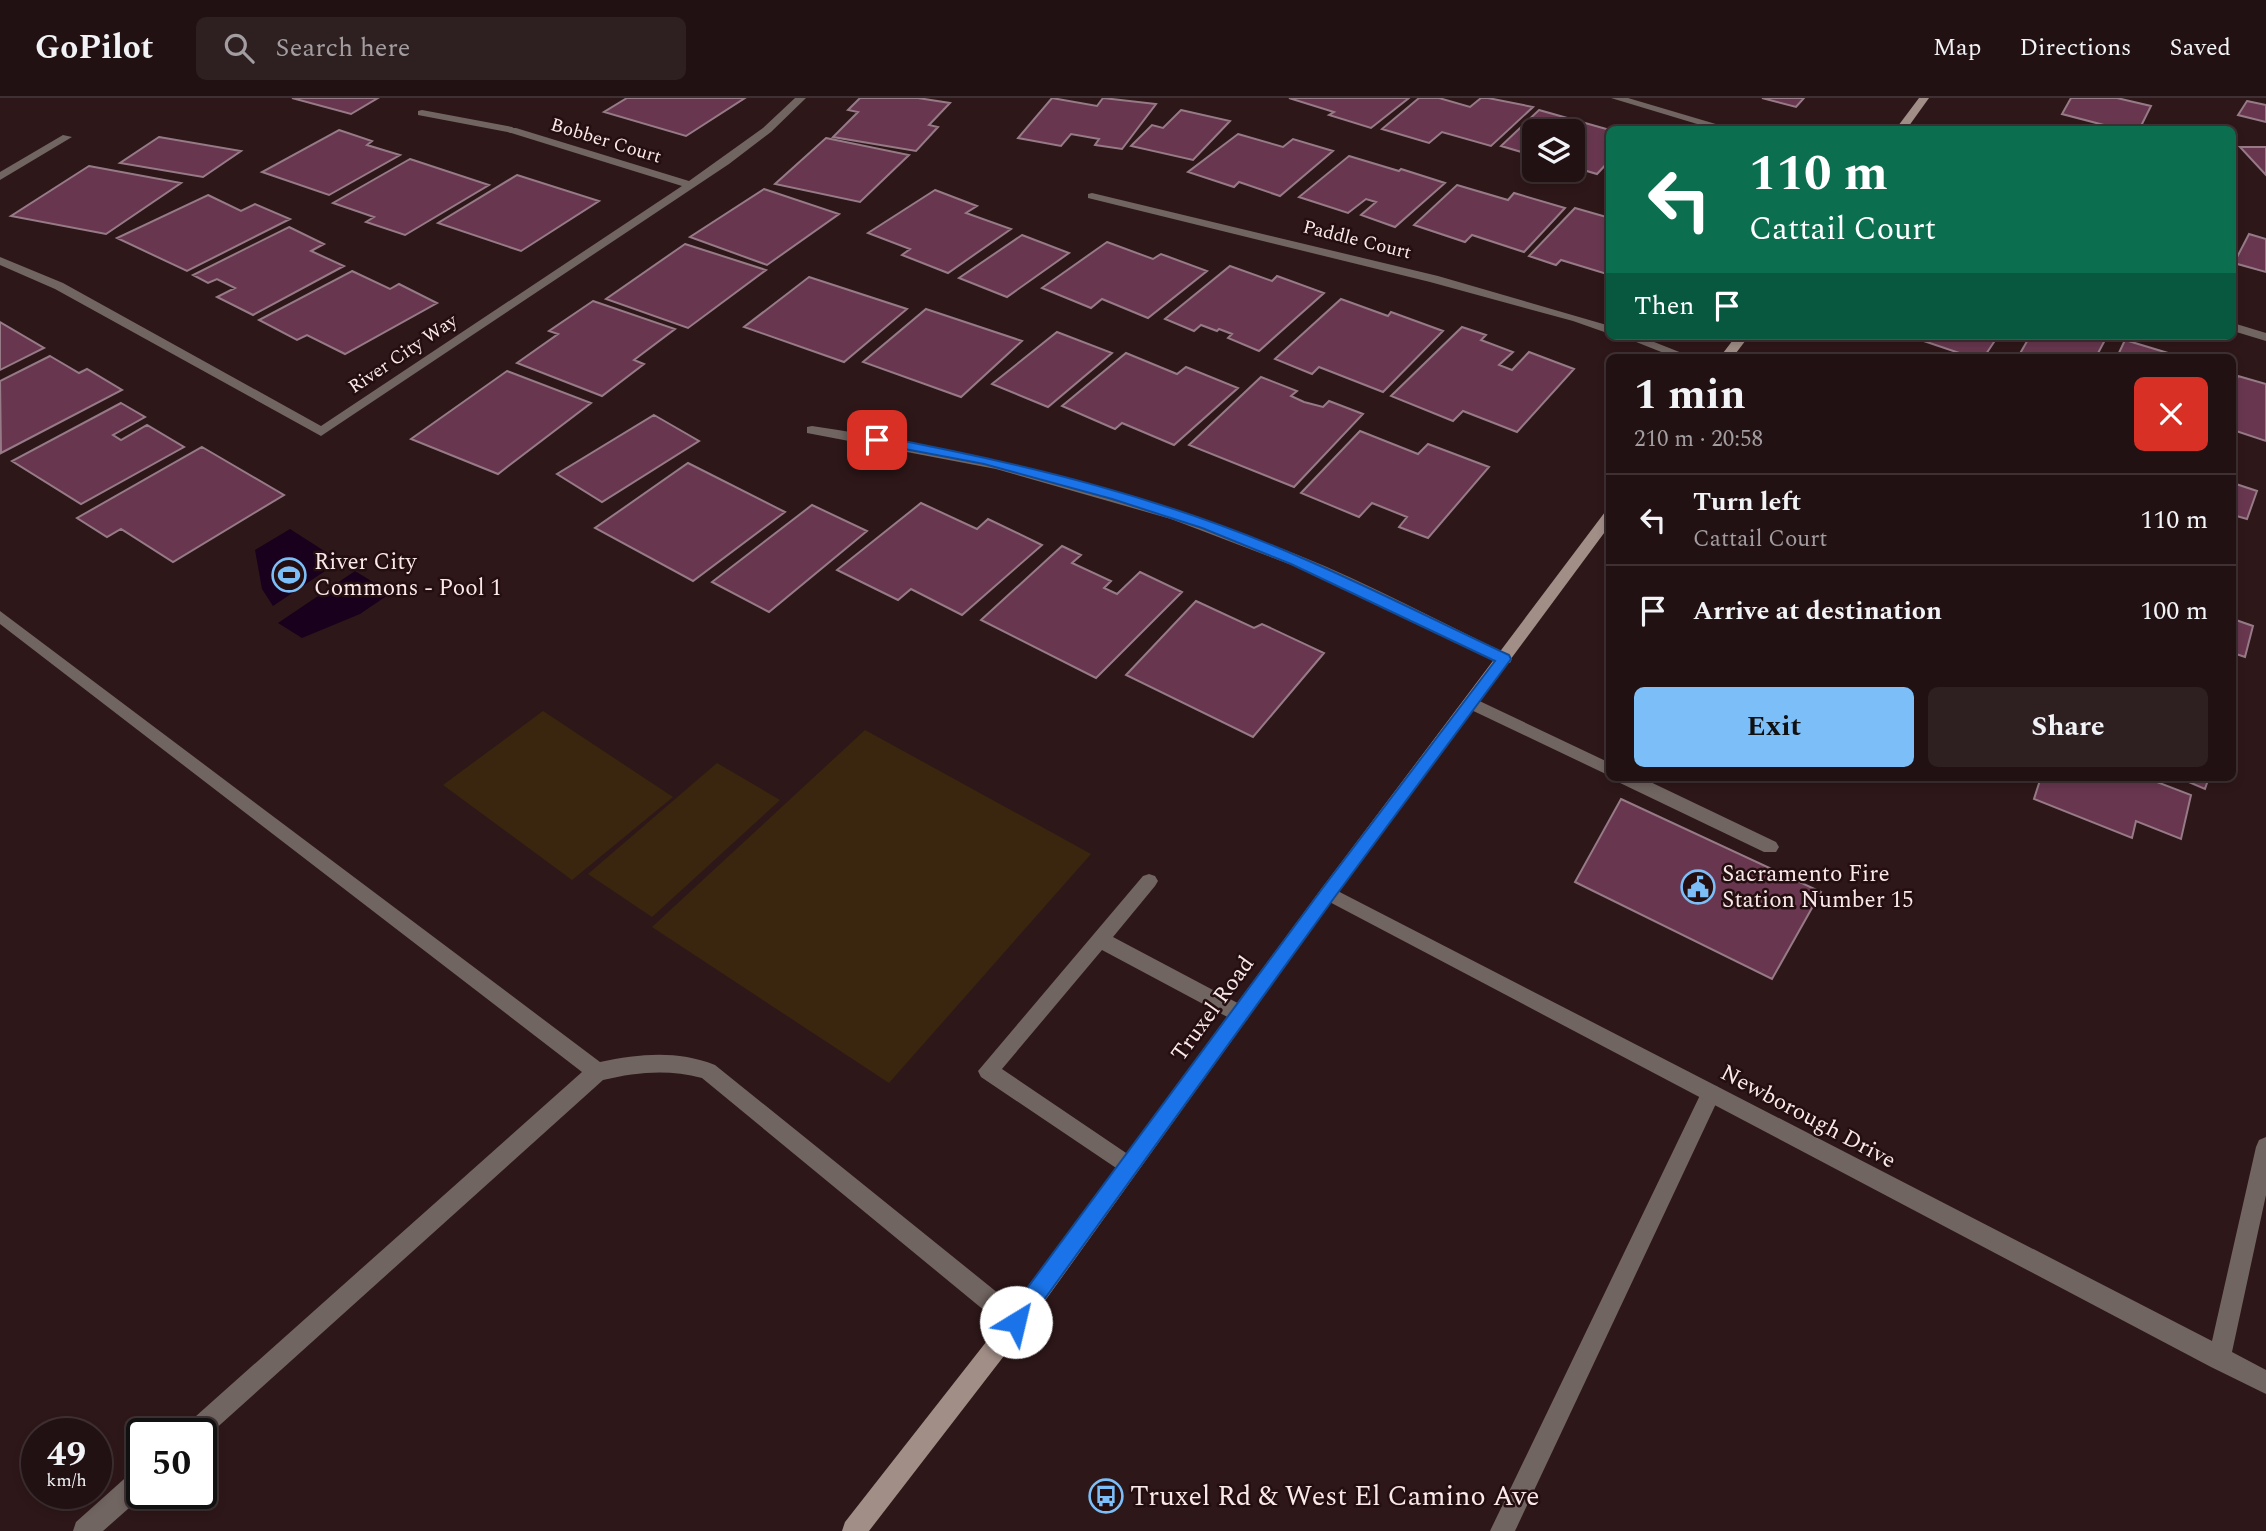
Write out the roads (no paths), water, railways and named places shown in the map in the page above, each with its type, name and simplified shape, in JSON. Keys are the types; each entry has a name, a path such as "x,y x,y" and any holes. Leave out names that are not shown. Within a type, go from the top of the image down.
{"main road":[{"path":"1903,126 1924,98"},
{"path":"1728,354 1740,340"},
{"name":"Truxel Road","path":"854,1531 1016,1322 1328,893 1606,520"}],"street":[{"name":"River City Way","path":"0,261 59,286 321,432 690,185 767,130 801,98"},
{"path":"1616,98 1717,126"},
{"name":"Bobber Court","path":"422,113 512,130 690,185"},
{"path":"0,177 66,137"},
{"name":"Paddle Court","path":"1092,196 1434,279 1577,318 1606,329"},
{"path":"2236,328 2266,337"},
{"path":"1638,340 1678,354"},
{"path":"812,430 984,460 1143,504 1296,560 1504,659"},
{"path":"0,616 597,1072"},
{"path":"1471,703 1606,768"},
{"path":"1632,781 1770,847"},
{"path":"1128,1166 988,1071 1149,881"},
{"name":"Newborough Drive","path":"1328,893 2266,1382"},
{"path":"1100,939 1240,1014"},
{"path":"211,1418 597,1072 648,1060 679,1062 708,1071 1016,1322"},
{"path":"1502,1531 1711,1093"},
{"path":"2219,1359 2266,1147"},
{"path":"85,1531 126,1494"}],"place":[{"name":"River City Commons - Pool 1","path":"289,575"},
{"name":"Sacramento Fire Station Number 15","path":"1698,887"},
{"name":"Truxel Rd & West El Camino Ave","path":"1106,1496"}]}
